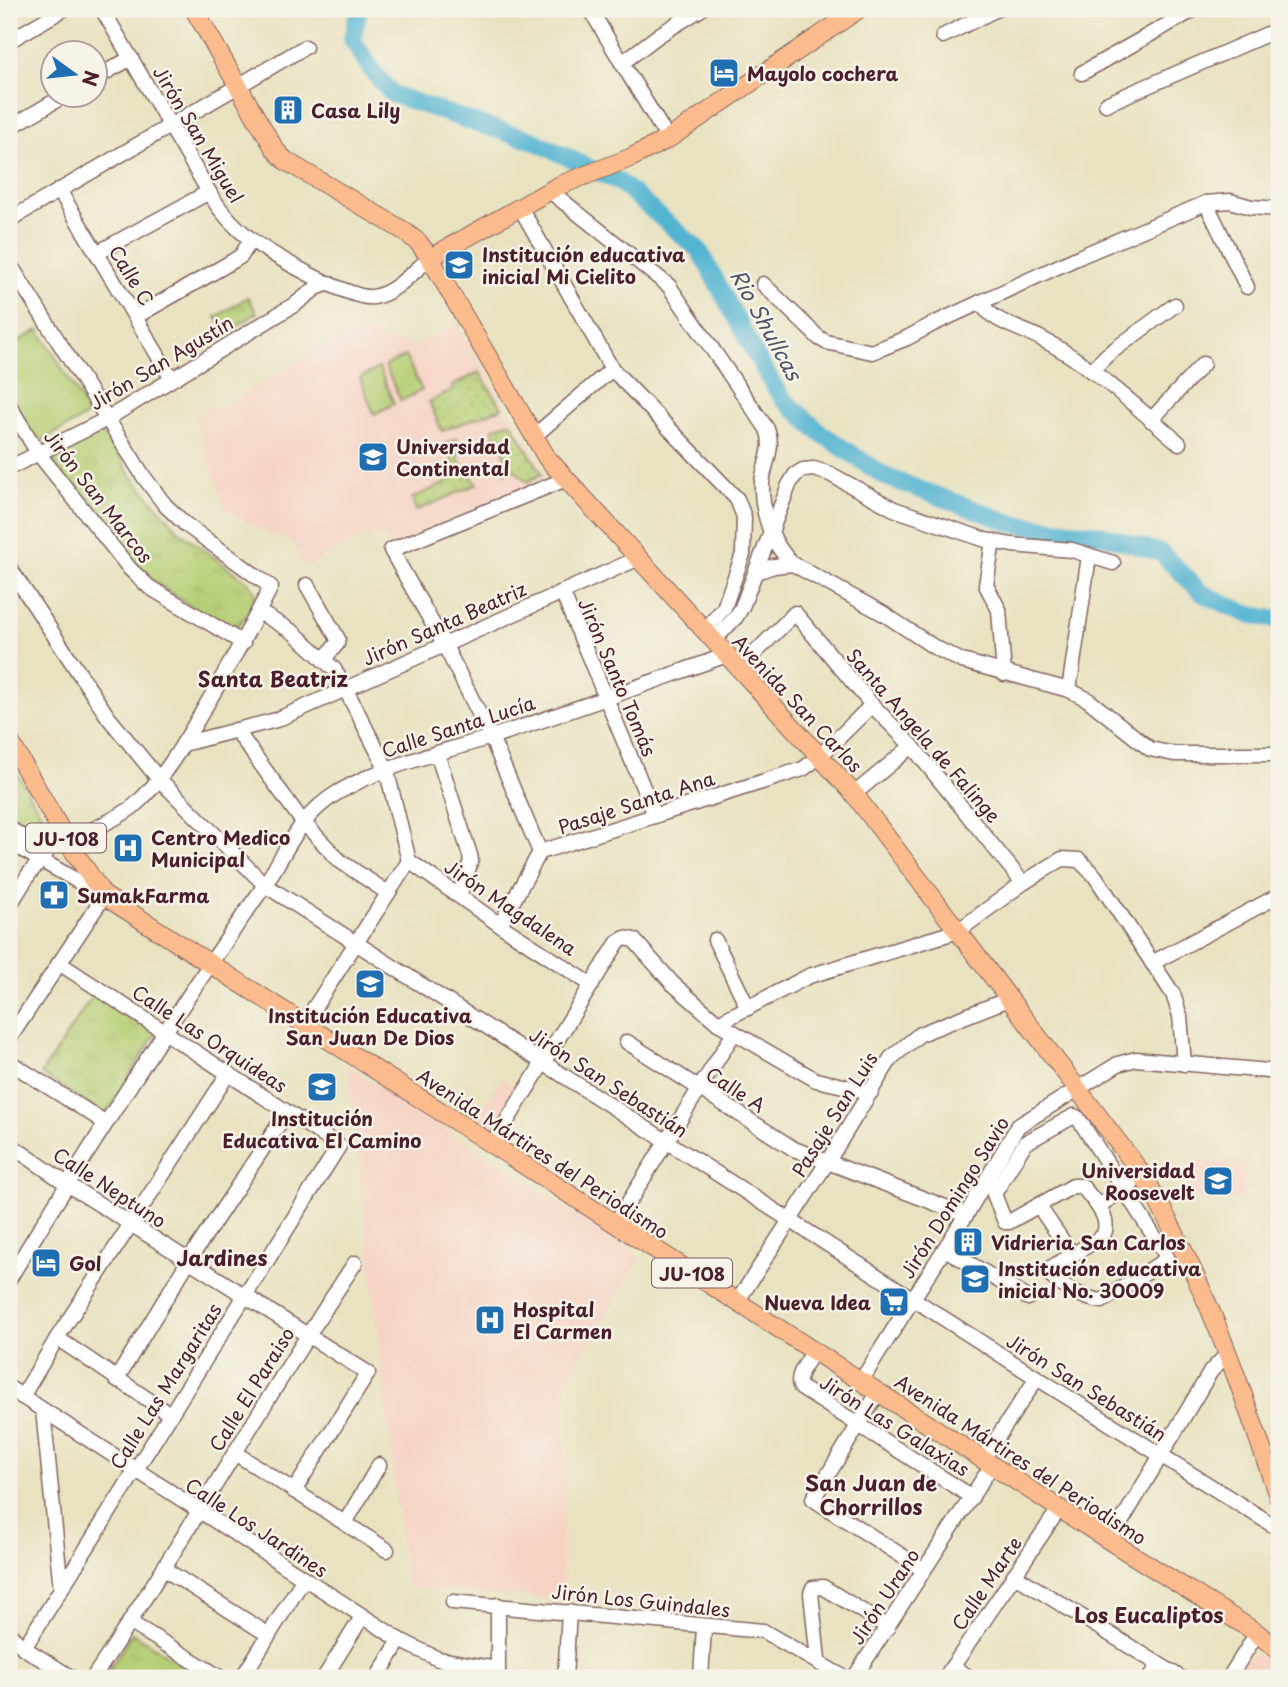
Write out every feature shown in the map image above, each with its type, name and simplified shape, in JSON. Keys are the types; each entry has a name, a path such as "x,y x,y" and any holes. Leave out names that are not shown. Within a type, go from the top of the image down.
{"main road":[{"name":"Avenida San Carlos","path":"194,9 276,151 286,161 404,231 419,243 533,437 566,479 855,794 1145,1178 1198,1281 1228,1353 1279,1499"},
{"path":"430,258 554,189 631,158 668,139 859,9"},
{"name":"Avenida Mártires del Periodismo","path":"9,740 60,843 104,896 1059,1509 1257,1633 1279,1651"}],"street":[{"path":"9,41 64,9"},
{"name":"Jirón San Miguel","path":"102,9 209,192 228,219 251,240 360,297 379,296 406,279 430,258"},
{"path":"590,9 668,139"},
{"path":"622,63 659,35 701,9"},
{"path":"943,36 997,9"},
{"path":"1082,74 1195,9"},
{"path":"1106,104 1279,29"},
{"path":"9,220 305,47"},
{"path":"108,71 131,58"},
{"path":"9,128 43,108"},
{"path":"554,189 669,286 767,429 771,448 762,483 765,510 782,555 793,564 962,661 1069,690 1087,698 1150,749 1162,752 1279,754"},
{"name":"Calle C","path":"59,190 172,379"},
{"path":"97,253 209,192"},
{"path":"763,284 819,338 870,352 907,338 980,302 1206,203 1230,201 1251,207 1279,209"},
{"path":"1206,203 1247,287"},
{"path":"520,207 612,369 737,499 744,517 743,554 724,608 709,636"},
{"path":"135,317 241,256 251,240"},
{"path":"9,263 144,477 165,505 185,524 271,587 243,643 183,744 158,778 129,810 60,843 29,874 9,906"},
{"name":"Jirón San Agustín","path":"9,468 107,419 297,303 316,288 329,283"},
{"path":"980,302 990,315 1041,338 1091,371 1179,443"},
{"path":"1091,371 1175,305"},
{"path":"1151,420 1203,364"},
{"path":"533,437 612,369"},
{"name":"Jirón San Marcos","path":"9,405 38,453 130,569 149,587 243,643"},
{"path":"709,636 736,617 789,485 795,475 803,470 814,469 830,474 894,509 993,541 1072,550 1113,563"},
{"path":"540,852 491,737 444,644 391,550 566,479"},
{"path":"993,541 986,585 999,610 1004,674"},
{"path":"1069,690 1089,556"},
{"name":"Jirón Santa Beatriz","path":"183,744 276,720 639,558"},
{"path":"756,572 793,564"},
{"name":"Jirón San Sebastián","path":"9,567 108,717 158,778 265,885 1037,1378 1279,1529"},
{"path":"307,585 338,639 323,660"},
{"name":"Jirón Santo Tomás","path":"562,592 655,816"},
{"path":"259,612 293,632 334,669 386,768 409,861 303,1025"},
{"name":"Santa Angela de Falinge","path":"739,669 795,613 872,705 912,746 1023,883"},
{"name":"Calle Santa Lucía","path":"9,1279 209,964 265,885 302,821 335,794 386,768 491,737 727,656"},
{"name":"Pasaje Santa Ana","path":"500,925 540,852 803,769 872,705"},
{"path":"236,730 302,821 340,861 388,893"},
{"path":"855,794 912,746"},
{"path":"438,752 471,861 459,896"},
{"path":"9,828 29,842 60,843"},
{"name":"Avenida Mártires del Periodismo","path":"9,842 104,896"},
{"path":"718,1023 809,976 958,932 1023,883 1062,859 1079,860 1095,876 1173,994 1180,1016 1184,1064"},
{"name":"Jirón Magdalena","path":"409,861 592,985"},
{"path":"9,1039 104,896"},
{"path":"1152,963 1277,898"},
{"path":"492,1146 619,940 629,937 672,983 718,1023 816,1080 871,1091"},
{"path":"715,940 748,1008"},
{"name":"Calle Las Orquideas","path":"59,963 339,1146"},
{"name":"Pasaje San Luis","path":"737,1302 891,1058 920,1034 1009,999"},
{"path":"615,1224 734,1033"},
{"name":"Calle A","path":"627,1042 794,1149 966,1215"},
{"name":"Jirón Domingo Savio","path":"861,1381 966,1215 1018,1126 1118,1064 1136,1059 1279,1072"},
{"path":"9,1062 106,1123"},
{"path":"22,1397 57,1338 228,1074"},
{"path":"116,1380 189,1260 287,1112"},
{"path":"1074,1115 1125,1188 1166,1255 1164,1261 1098,1302 1056,1282 1048,1275 1050,1267 1105,1233 1106,1223 1098,1206 1082,1186 1077,1185 1005,1222 994,1191 1026,1143 1074,1115"},
{"name":"Calle Neptuno","path":"9,1144 67,1184 368,1373 294,1491"},
{"name":"Calle Las Margaritas","path":"24,1647 339,1146"},
{"path":"1098,1206 1145,1178"},
{"path":"1038,1205 1072,1255"},
{"path":"945,1249 1028,1298"},
{"name":"Calle El Paraiso","path":"93,1678 131,1623 307,1335 355,1264"},
{"path":"57,1338 171,1415"},
{"name":"Jirón Las Galaxias","path":"814,1351 799,1377 798,1384 972,1497"},
{"path":"1110,1541 1211,1371 1228,1353"},
{"name":"Jirón Urano","path":"854,1678 972,1497 988,1462 1037,1378"},
{"name":"Calle Los Jardines","path":"9,1388 303,1580 400,1640 438,1659 497,1674"},
{"path":"878,1392 813,1499 924,1570"},
{"path":"43,1410 61,1589"},
{"path":"234,1453 387,1550"},
{"path":"345,1523 379,1465"},
{"name":"Calle Marte","path":"949,1672 1059,1509"},
{"path":"164,1569 269,1635"},
{"path":"1014,1575 1181,1678"},
{"path":"242,1678 303,1580"},
{"path":"845,1678 818,1660 811,1593 813,1588 822,1587 888,1627"},
{"name":"Jirón Los Guindales","path":"453,1602 763,1631 818,1660"},
{"path":"497,1674 499,1605"},
{"path":"565,1678 569,1612"},
{"path":"328,1677 362,1617"},
{"path":"131,1623 221,1678"},
{"path":"701,1678 704,1626"},
{"path":"1229,1678 1257,1633"},
{"path":"9,1634 72,1678"},
{"path":"377,1678 400,1640"},
{"path":"1150,1678 1159,1665"},
{"path":"949,1672 971,1678"}],"shaded area":[{"name":"Universidad Continental","path":"456,324 547,476 398,543 388,546 383,537 376,534 362,537 305,567 292,542 271,535 225,509 203,439 193,417 214,405 217,411 329,341 370,333 413,346"},
{"name":"Hospital El Carmen","path":"348,1066 641,1257 565,1382 563,1600 406,1587"},
{"path":"501,1078 523,1092 494,1129 477,1118"},
{"name":"Universidad Roosevelt","path":"1192,1160 1245,1165 1245,1201 1189,1196"},
{"path":"1261,1653 1279,1666 1279,1678 1232,1678 1249,1657"}],"green space":[{"path":"248,297 257,313 226,334 216,317"},
{"path":"39,330 87,410 85,417 41,441 34,438 9,396 9,346"},
{"path":"405,356 422,390 401,401 385,366"},
{"path":"379,368 394,404 374,414 360,378"},
{"path":"479,372 502,408 442,431 429,402"},
{"path":"511,422 542,474 527,482 513,468 505,473 503,436 494,437 493,428"},
{"path":"94,433 102,434 109,440 132,477 179,531 249,583 255,591 251,608 245,618 232,629 221,626 147,577 54,465 54,453"},
{"path":"457,438 461,448 457,457 477,484 416,511 412,498 448,482 457,475 446,443"},
{"path":"9,760 47,824 42,836 32,840 9,824"},
{"path":"93,995 156,1033 105,1115 41,1074"},
{"path":"132,1633 204,1678 104,1678"}],"waterway":[{"name":"Rio Shullcas","path":"359,9 352,39 371,69 392,94 532,140 619,182 699,250 782,398 822,434 886,477 1014,524 1103,535 1161,553 1202,593 1247,614 1279,620"}],"place":[{"name":"Mayolo cochera","path":"724,73"},
{"name":"Casa Lily","path":"288,110"},
{"name":"Institución educativa inicial Mi Cielito","path":"459,265"},
{"name":"Universidad Continental","path":"373,457"},
{"name":"Centro Medico Municipal","path":"128,848"},
{"name":"SumakFarma","path":"54,895"},
{"name":"Institución Educativa San Juan De Dios","path":"370,984"},
{"name":"Institución Educativa El Camino","path":"322,1087"},
{"name":"Universidad Roosevelt","path":"1218,1181"},
{"name":"Vidrieria San Carlos","path":"968,1242"},
{"name":"Gol","path":"46,1263"},
{"name":"Institución educativa inicial No. 30009","path":"975,1279"},
{"name":"Nueva Idea","path":"894,1302"},
{"name":"Hospital El Carmen","path":"490,1320"}],"district":[{"name":"Santa Beatriz","path":"273,678"},
{"name":"Jardines","path":"222,1257"},
{"name":"San Juan de Chorrillos","path":"871,1494"},
{"name":"Los Eucaliptos","path":"1149,1614"}]}
